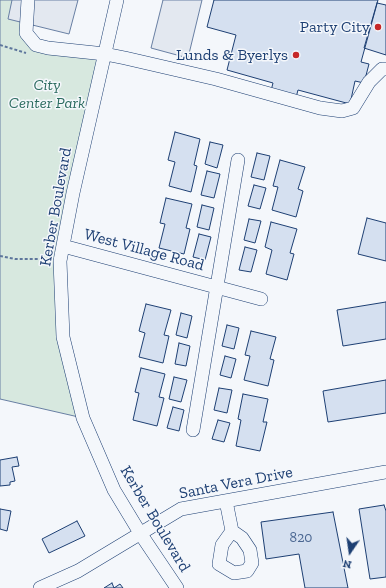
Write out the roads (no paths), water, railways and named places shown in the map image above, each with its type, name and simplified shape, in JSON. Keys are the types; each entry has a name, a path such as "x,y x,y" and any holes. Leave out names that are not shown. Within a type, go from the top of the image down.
{"street":[{"path":"28,0 26,33 36,45 48,48 105,54 216,79 320,108 342,111 353,108 370,82 382,69 386,69"},
{"name":"Kerber Boulevard","path":"117,0 73,193 60,261 63,337 82,418 114,490 140,533 177,588"},
{"name":"West Village Road","path":"193,430 238,160"},
{"name":"West Village Road","path":"63,246 261,299"},
{"name":"Santa Vera Drive","path":"40,588 78,571 181,509 386,472"},
{"path":"226,501 232,531"}],"place":[{"name":"Party City","path":"378,27"},
{"name":"Lunds & Byerlys","path":"296,55"}],"park label":[{"name":"City Center Park","path":"47,94"}]}
